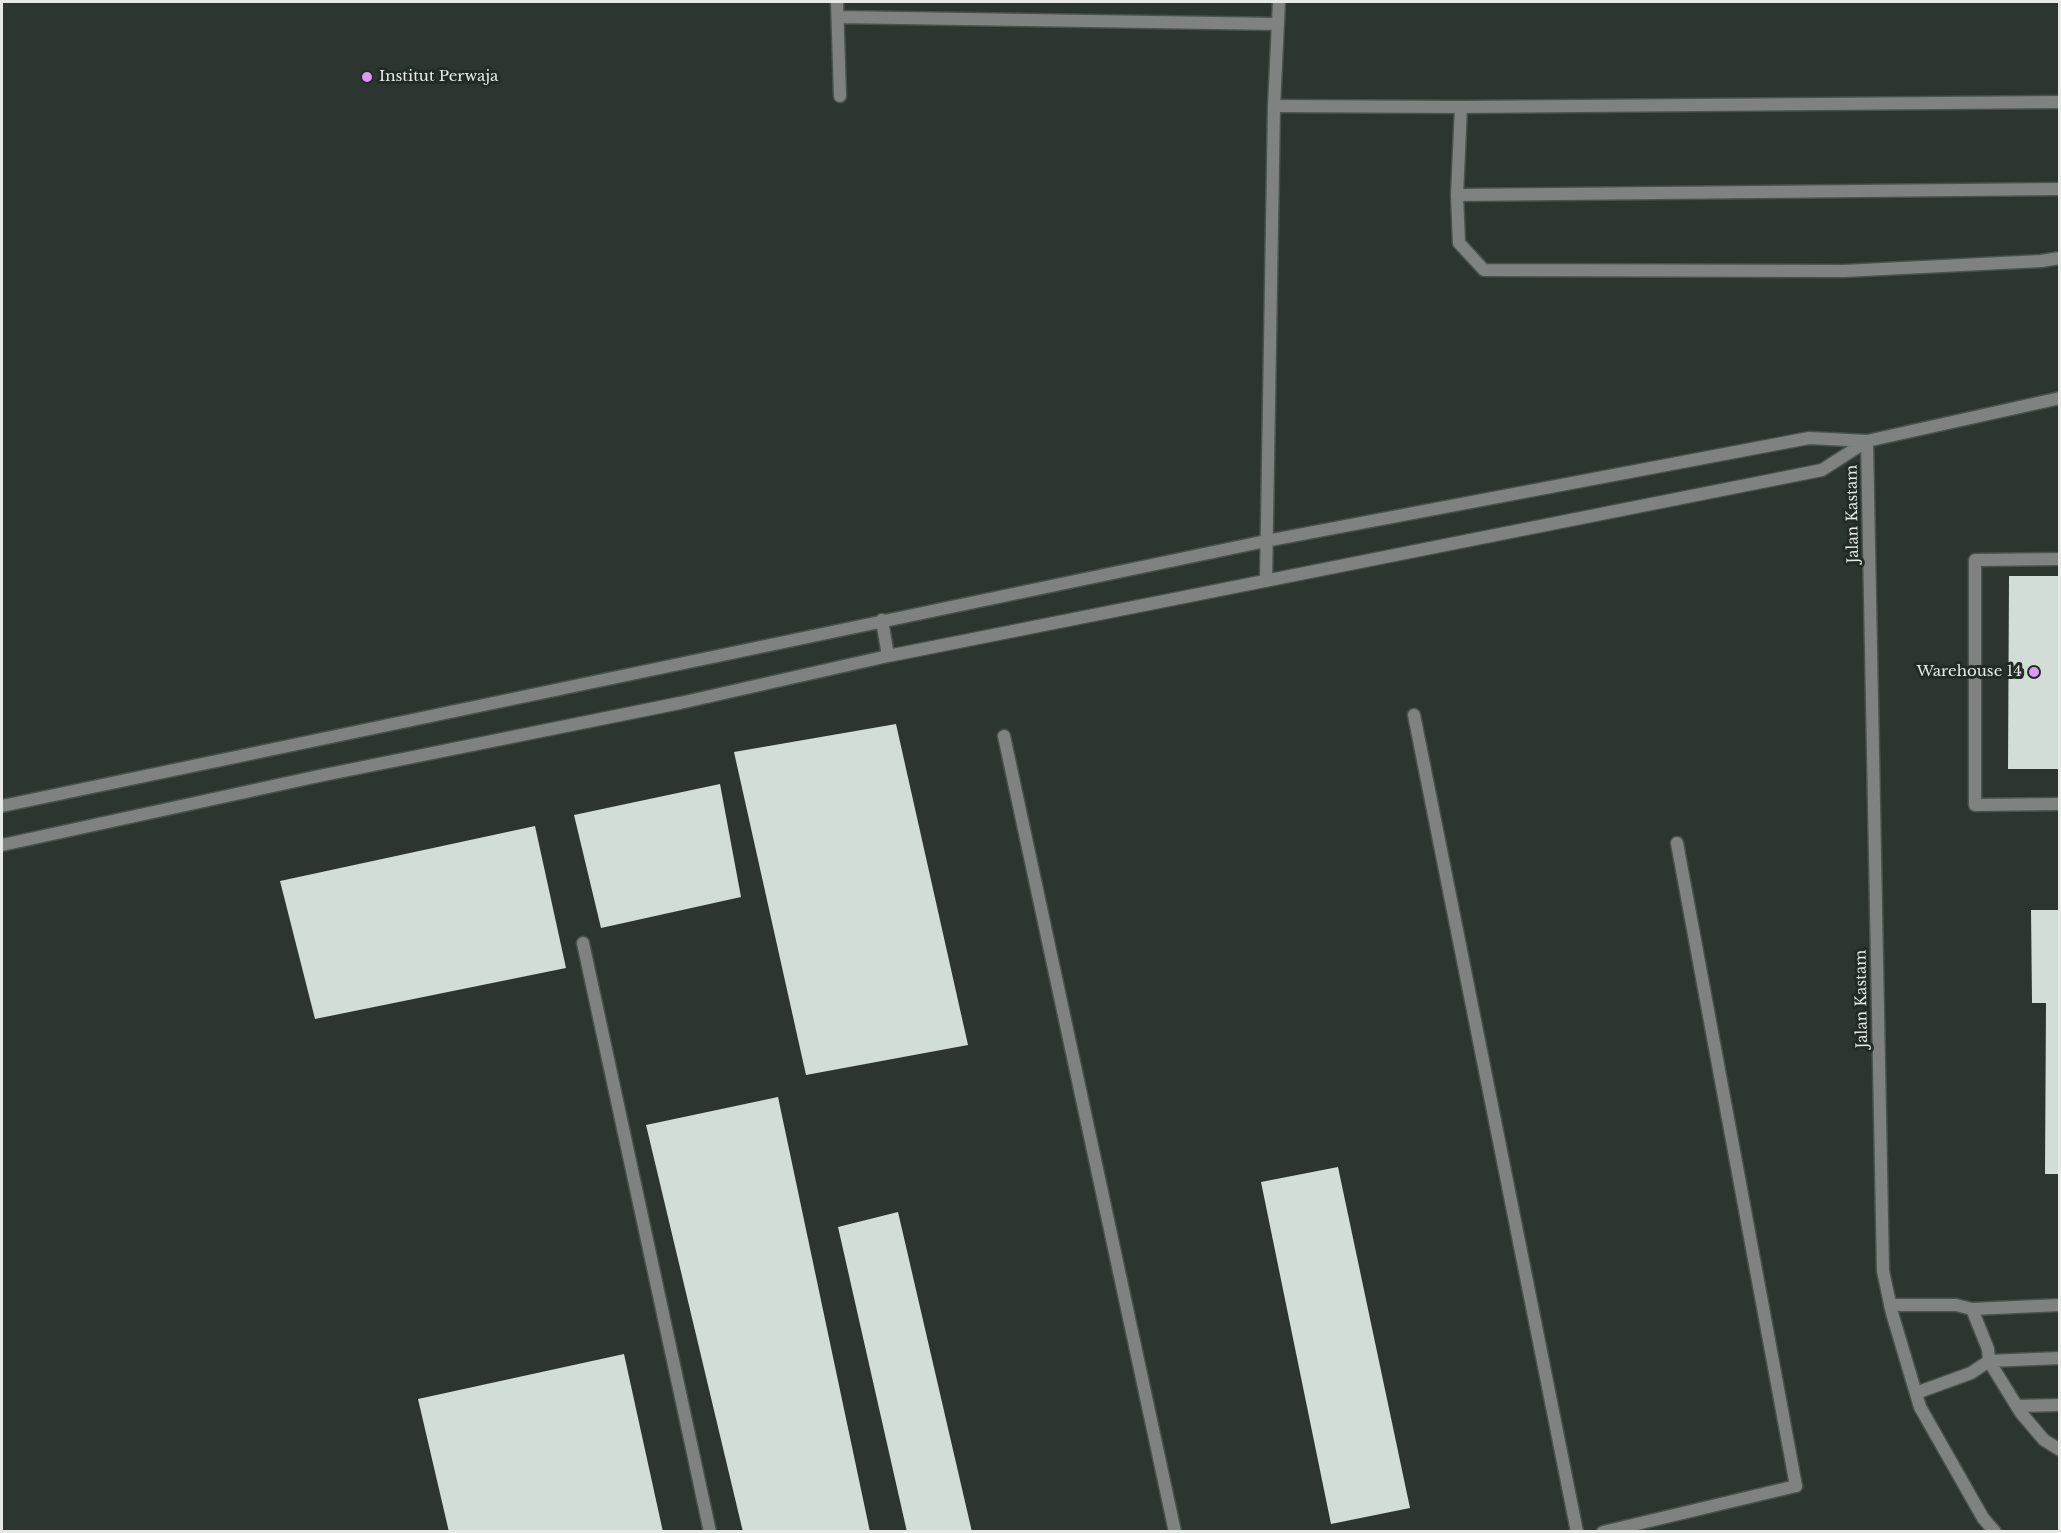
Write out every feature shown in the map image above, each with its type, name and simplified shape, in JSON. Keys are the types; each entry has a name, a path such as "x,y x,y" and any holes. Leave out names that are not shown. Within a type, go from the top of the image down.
{"street":[{"path":"837,2 840,96"},
{"path":"1266,581 1274,106 1279,2"},
{"path":"838,17 1278,24"},
{"path":"1274,106 1461,107 2060,102"},
{"path":"1461,107 1457,195 1459,243 1484,270 1844,271 2041,261 2060,258"},
{"path":"1457,195 2060,189"},
{"path":"2,806 882,620 1266,542 1809,438 1867,441 2060,398"},
{"path":"2,845 319,776 680,703 888,656 1822,470 1867,441"},
{"name":"Jalan Kastam","path":"1867,441 1883,1271 1890,1305 1920,1407 1983,1518 1995,1532"},
{"path":"2060,559 1975,560 1975,805 2060,804"},
{"path":"882,620 888,656"},
{"path":"1414,715 1577,1532"},
{"path":"1004,736 1175,1532"},
{"path":"1603,1532 1796,1486 1677,843"},
{"path":"583,943 710,1532"},
{"path":"1890,1305 1956,1305 1972,1309 2060,1305"},
{"path":"1972,1309 1988,1349 1989,1361 2017,1406 2044,1440 2060,1450"},
{"path":"1916,1393 1971,1373 1989,1361 2060,1358"},
{"path":"2017,1406 2060,1405"}],"building":[{"name":"Warehouse 14","path":"2009,576 2060,576 2060,769 2008,769"},
{"path":"896,724 968,1045 806,1075 734,752"},
{"path":"720,784 741,897 601,928 574,815"},
{"path":"535,826 566,968 315,1019 280,881"},
{"path":"2031,910 2060,910 2060,1174 2045,1174 2046,1003 2032,1003"},
{"path":"778,1097 870,1532 743,1532 646,1125"},
{"path":"1338,1167 1410,1508 1331,1524 1261,1182"},
{"path":"898,1212 972,1532 907,1532 838,1227"},
{"path":"624,1354 663,1532 449,1532 418,1399"}],"place":[{"name":"Institut Perwaja","path":"367,77"},
{"name":"Warehouse 14","path":"2034,672"}]}
